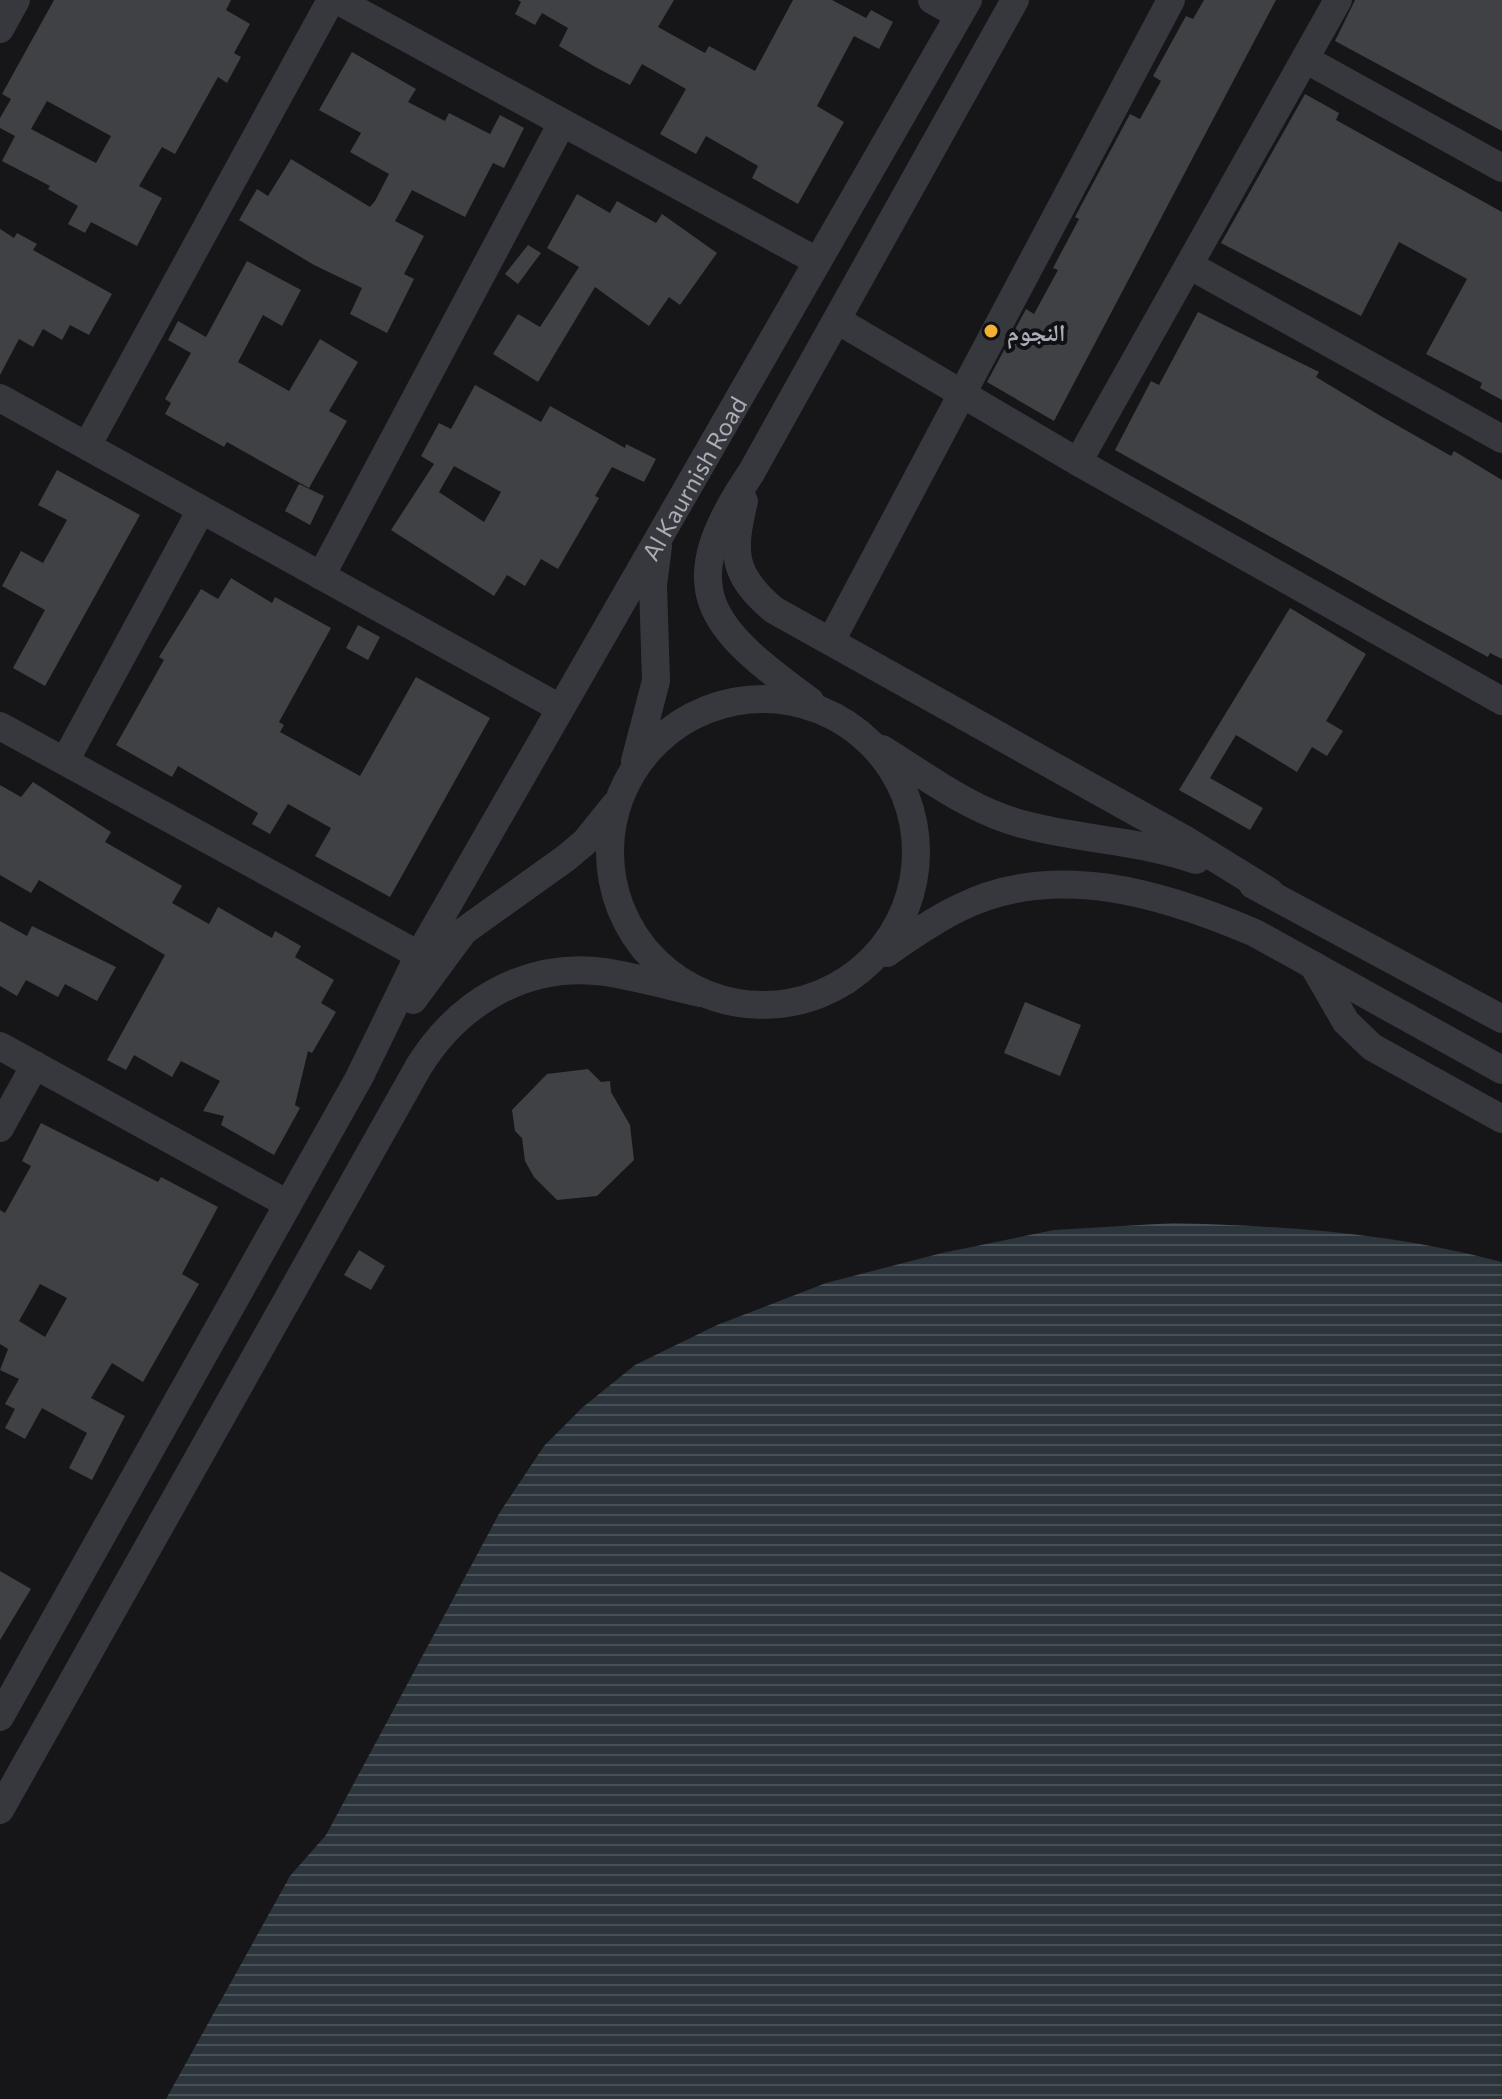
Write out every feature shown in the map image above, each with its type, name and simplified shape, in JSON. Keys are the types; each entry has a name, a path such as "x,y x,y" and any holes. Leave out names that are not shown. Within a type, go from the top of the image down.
{"street":[{"path":"0,29 16,0"},
{"path":"87,446 334,0 817,261"},
{"path":"932,0 963,8"},
{"name":"Al Kaurnish Road","path":"751,473 1015,0"},
{"path":"831,641 1171,0"},
{"path":"1078,462 1338,0"},
{"name":"Al Kaurnish Road","path":"359,1078 419,955 963,8"},
{"path":"1305,59 1502,168"},
{"path":"321,576 562,123"},
{"path":"1189,265 1502,439"},
{"path":"837,320 1078,462 1502,701"},
{"path":"0,398 560,708"},
{"path":"751,473 736,535 739,569 759,597 774,610 1184,839 1270,892 1502,1019"},
{"path":"751,473 728,507 711,549 709,585 723,624 751,657 869,741 995,816 1047,830 1165,849 1270,892"},
{"path":"65,761 201,510"},
{"path":"665,522 653,585 656,681 632,769 617,802 608,847 614,892 632,934 662,969 701,993"},
{"path":"632,769 664,736 692,715 735,700 781,699 824,711"},
{"path":"0,726 419,955"},
{"path":"866,967 898,928 915,880 916,830 900,782 869,741"},
{"path":"0,1717 359,1078 464,931 585,842 617,802"},
{"path":"0,1810 419,1066 446,1029 484,997 517,982 551,973 605,972 744,1005 788,1004 830,991 962,906 1018,888 1051,884 1099,887 1163,899 1241,927 1502,1070"},
{"path":"1313,964 1346,1022 1372,1047 1502,1119"},
{"path":"0,1046 288,1204"},
{"path":"0,1128 35,1065"}],"shaded area":[{"path":"1174,1223 1339,1233 1420,1244 1502,1262 1502,2099 166,2099 290,1876 326,1835 500,1512 544,1446 583,1407 635,1365 717,1325 826,1283 942,1253 1054,1230"}],"building":[{"path":"54,0 231,0 226,10 250,24 234,53 241,57 227,83 218,77 175,154 162,147 139,186 162,198 137,246 91,222 85,233 68,224 78,206 48,189 50,186 2,161 15,136 0,128 0,118 11,99 2,94","holes":["47,101 111,136 96,163 31,129"]},
{"path":"518,0 674,0 658,27 705,53 709,46 755,71 793,0 832,0 866,18 871,10 893,22 879,49 854,36 817,106 844,122 798,204 752,178 758,166 706,136 696,154 660,134 686,89 642,64 630,85 597,68 559,46 568,28 542,13 535,25 515,14 521,2"},
{"path":"1204,0 1276,0 1054,421 987,382 1026,309 1034,314 1058,270 1053,268 1079,219 1075,217 1130,114 1140,119 1161,81 1153,76 1186,16 1193,19"},
{"path":"1355,0 1502,0 1502,131 1335,41"},
{"path":"352,52 416,89 408,102 445,121 449,113 490,134 500,115 524,128 504,168 493,163 465,217 412,190 395,221 424,236 404,274 414,279 387,333 350,314 362,288 314,265 239,220 257,189 268,196 291,159 370,207 375,201 389,174 350,152 361,133 319,110"},
{"path":"1305,94 1339,113 1336,120 1502,212 1502,400 1480,388 1482,383 1426,354 1467,279 1399,242 1361,316 1221,243"},
{"path":"577,194 610,213 617,201 656,223 662,214 717,253 680,305 669,297 649,326 595,287 538,382 493,354 518,314 540,327 579,267 547,248"},
{"path":"0,229 14,238 17,233 37,244 33,250 112,294 89,335 70,325 62,340 43,329 33,347 19,339 0,375"},
{"path":"528,245 541,253 518,284 505,274"},
{"path":"247,261 301,290 282,326 263,315 238,362 289,391 320,339 358,362 329,411 347,421 309,488 227,442 224,447 165,414 171,403 165,399 191,353 168,340 178,321 206,337"},
{"path":"1198,312 1319,372 1316,377 1379,415 1451,456 1454,451 1502,480 1502,659 1490,653 1488,657 1423,622 1115,450 1151,381 1159,385"},
{"path":"475,385 541,422 550,406 625,448 626,444 656,459 644,482 612,467 595,496 599,498 558,569 541,559 525,586 507,575 494,596 391,530 434,464 421,456 439,423 451,429","holes":["454,466 501,492 484,522 439,492"]},
{"path":"57,470 140,515 45,686 13,668 45,610 2,586 21,551 43,563 67,520 38,505"},
{"path":"299,484 324,496 310,525 285,511"},
{"path":"231,578 272,603 275,597 331,628 279,722 284,725 280,732 360,776 416,677 490,718 390,897 315,856 331,828 288,804 270,834 252,824 258,813 178,766 172,777 116,745 164,660 159,657 201,589 218,599"},
{"path":"1290,608 1366,654 1326,721 1343,731 1327,756 1312,747 1297,772 1236,735 1210,778 1263,808 1250,830 1179,790"},
{"path":"358,625 380,637 368,660 346,648"},
{"path":"33,782 111,832 105,842 182,886 172,903 209,924 218,907 272,938 275,931 301,946 295,957 334,980 321,1003 336,1012 312,1053 308,1051 295,1105 300,1108 274,1155 221,1125 224,1116 203,1111 220,1081 181,1061 172,1077 134,1055 126,1070 107,1060 165,955 39,880 31,893 0,875 0,785 21,797"},
{"path":"0,921 27,936 32,926 116,967 97,1001 65,984 58,997 26,980 17,996 0,986"},
{"path":"1025,1002 1081,1025 1060,1076 1004,1053"},
{"path":"588,1069 601,1082 610,1081 611,1092 630,1125 634,1160 597,1196 557,1200 534,1177 525,1161 522,1138 515,1131 512,1110 547,1074"},
{"path":"41,1123 158,1182 161,1177 218,1207 182,1274 199,1284 143,1382 112,1363 91,1398 125,1416 92,1480 69,1468 87,1433 42,1408 25,1439 5,1428 15,1409 5,1404 19,1379 0,1370 8,1349 0,1344 0,1210 5,1213 31,1166 22,1161","holes":["40,1284 67,1298 45,1337 19,1321"]},
{"path":"359,1250 385,1266 371,1290 344,1275"},
{"path":"0,1571 31,1589 0,1640"}],"place":[{"name":"النجوم","path":"991,331"}]}
